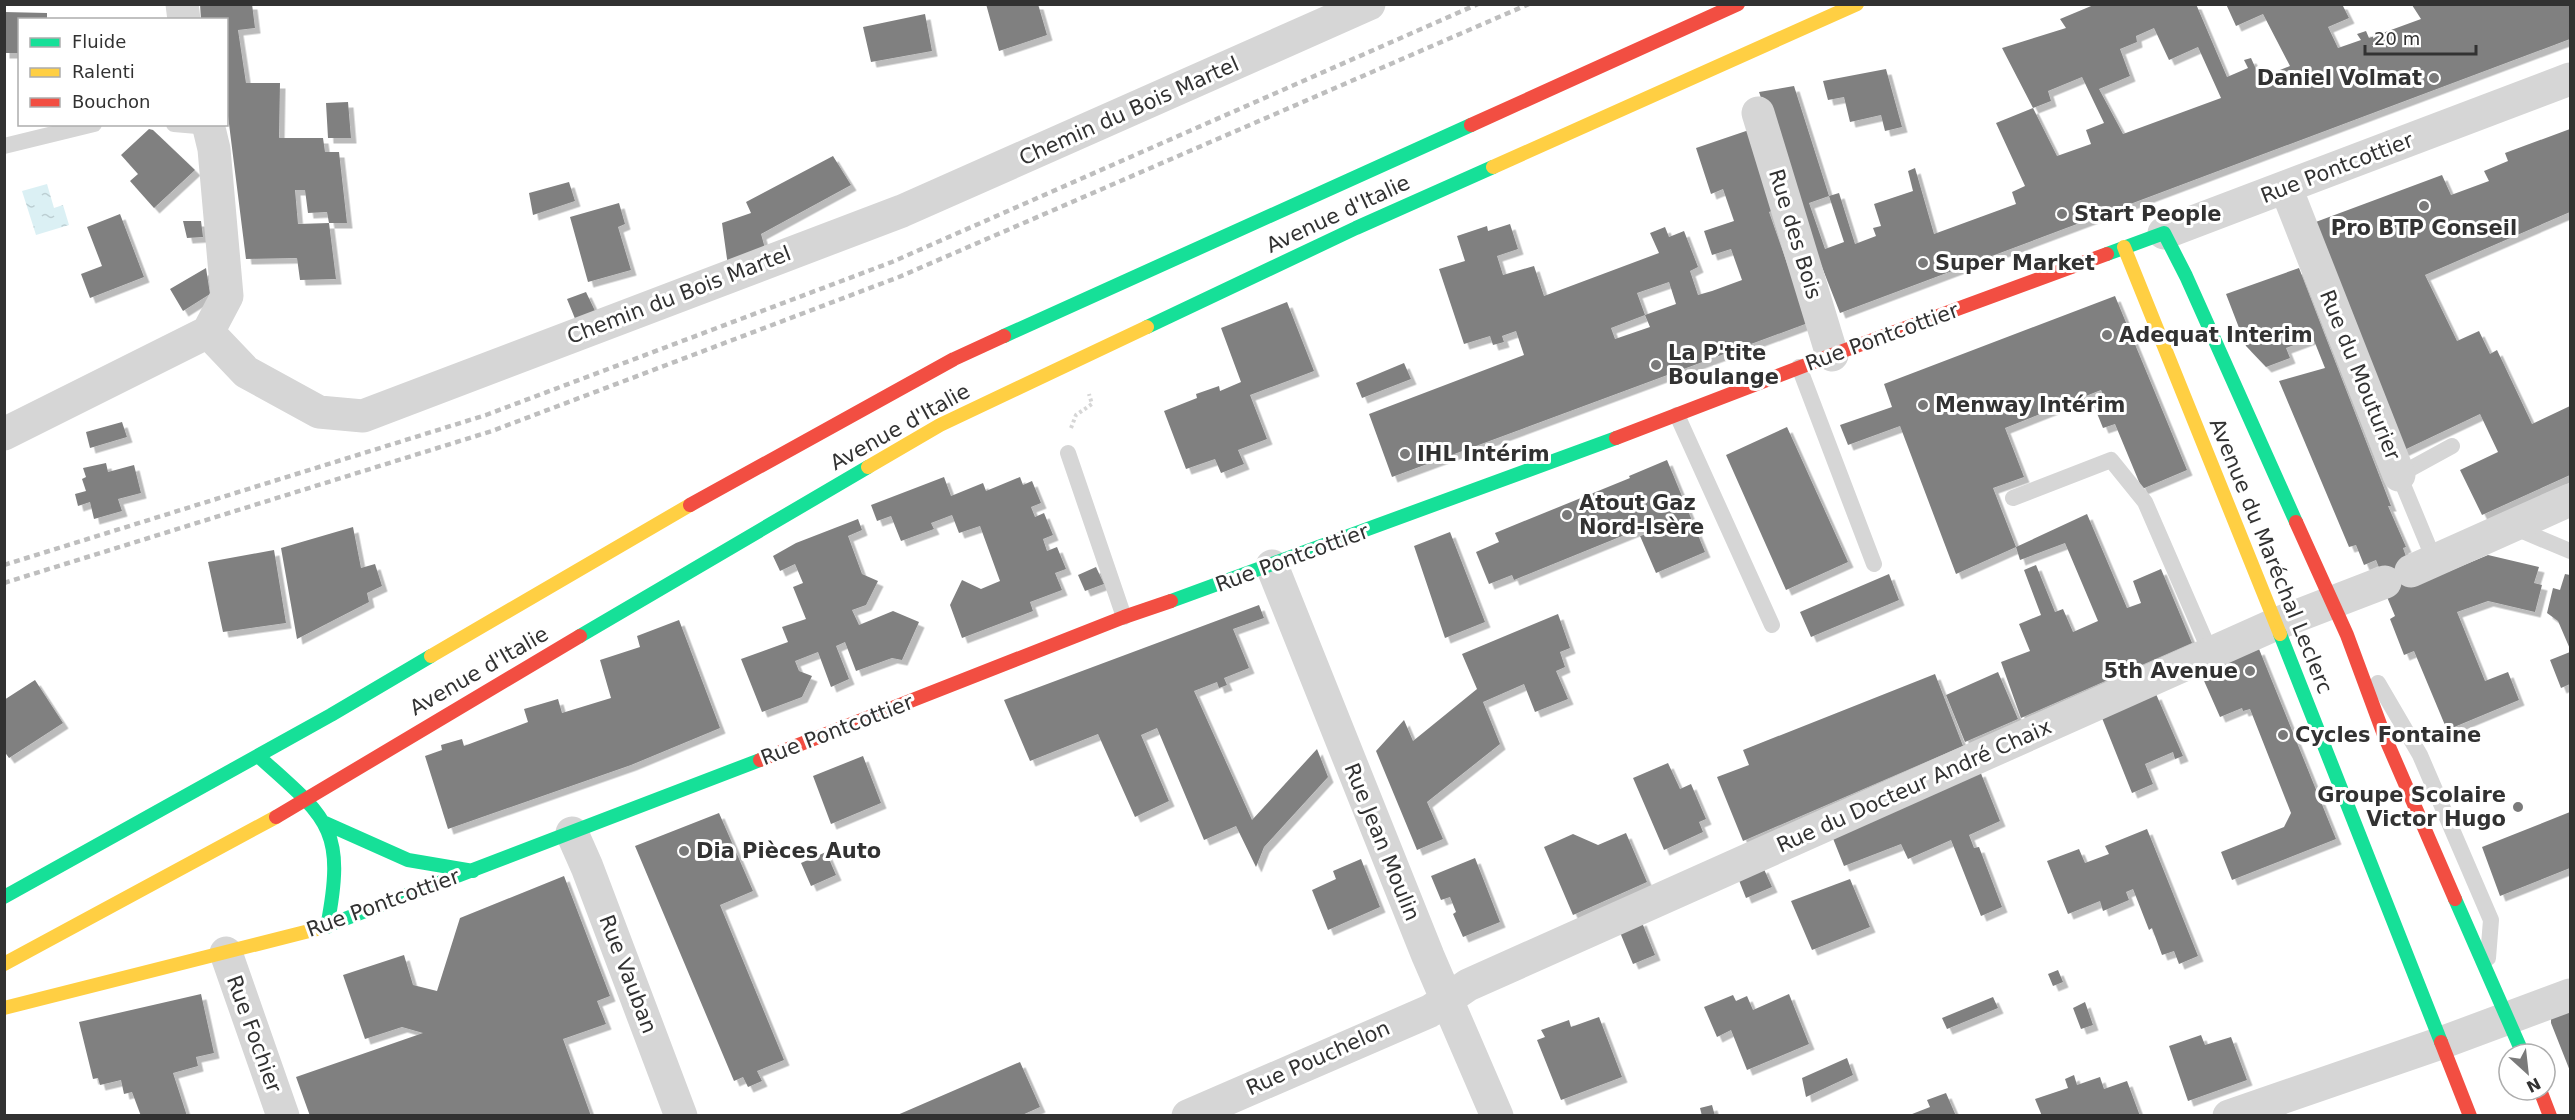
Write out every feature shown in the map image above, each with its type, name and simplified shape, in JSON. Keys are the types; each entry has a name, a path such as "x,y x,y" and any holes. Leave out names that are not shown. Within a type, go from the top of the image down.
{"main road":[{"name":"Avenue d'Italie","path":"4,897 258,756 750,470 954,359 1738,4"},
{"name":"Avenue d'Italie","path":"4,964 306,801 373,758 940,425 1356,228 1857,4"},
{"name":"Rue Pontcottier","path":"4,1008 327,927 1124,617 1272,566 1832,355 2164,233"},
{"name":"Avenue du Maréchal Leclerc","path":"2164,233 2186,276 2339,617 2369,698 2487,977 2518,1042"},
{"name":"Avenue du Maréchal Leclerc","path":"2124,247 2470,1116"},
{"path":"258,756 306,801 325,823 334,853 334,888 327,927"},
{"path":"325,823 408,860 473,871"}],"street":[{"name":"Chemin du Bois Martel","path":"208,332 246,372 319,412 363,416 902,211 1369,4"},
{"name":"Rue Pontcottier","path":"2164,233 2571,79"},
{"name":"Rue des Bois","path":"1758,113 1832,355"},
{"path":"4,435 208,332 227,296 214,149 208,126"},
{"name":"Rue du Mouturier","path":"2286,188 2399,475"},
{"name":"Rue du Docteur André Chaix","path":"1446,999 1479,980 2276,624 2339,617 2410,572 2571,500"},
{"name":"Rue Jean Moulin","path":"1272,566 1446,999 1497,1116"},
{"name":"Rue Vauban","path":"572,833 676,1103"},
{"name":"Rue Fochier","path":"226,952 283,1116"},
{"path":"2229,1116 2441,1043 2571,995"},
{"name":"Rue Pouchelon","path":"1188,1116 1430,1011 1446,999"}],"lane":[{"path":"4,146 86,126"},
{"path":"1799,368 1874,564"},
{"path":"1677,415 1772,625"},
{"path":"2399,475 2452,447"},
{"path":"1068,453 1124,617"},
{"path":"2013,498 2111,460 2145,502 2211,654"},
{"name":"Rue du Mouturier","path":"2399,475 2410,572"},
{"path":"2513,526 2571,550"},
{"path":"2339,617 2420,755 2491,920 2487,977"}],"path":[{"path":"1068,453 1070,432 1076,415 1092,404 1088,389"}],"water":[{"path":"47,184 54,208 63,205 69,225 36,235 22,191"}],"building":[{"path":"200,4 252,4 255,28 238,30 246,83 280,83 279,138 323,138 325,152 339,152 347,223 329,223 336,279 300,280 297,258 246,259 228,116 228,18 201,18","holes":["295,190 305,190 308,213 327,212 329,223 298,224"]},
{"path":"986,4 1038,4 1047,35 999,51"},
{"path":"2096,4 2196,4 2227,77 2248,68 2244,60 2251,58 2260,78 2290,66 2263,14 2236,26 2226,4 2342,4 2349,18 2328,27 2338,48 2361,40 2357,34 2366,31 2369,38 2421,19 2412,5 2570,5 2570,39 1840,313 1798,206 1759,92 1794,86 1829,196 1839,193 1855,244 1876,236 1873,228 1881,226 1874,204 1913,191 1908,171 1915,168 1934,234 2016,204 2012,192 2025,186 1996,123 2033,108 2002,48 2066,28 2060,19","holes":["2154,28 2169,60 2198,47 2221,98 2123,134 2099,89 2130,76 2120,49 2137,42 2136,36","2082,77 2104,123 2086,130 2091,144 2057,156 2033,108 2051,101 2048,91","1829,196 1844,242 1825,249 1809,203"]},
{"path":"4,12 47,13 47,18 18,18 18,53 4,53"},
{"path":"925,14 932,51 871,62 863,27"},
{"path":"1886,69 1902,127 1885,131 1881,115 1850,122 1844,97 1828,100 1823,81"},
{"path":"348,102 351,138 328,138 326,103"},
{"path":"149,129 153,130 195,170 154,208 130,181 138,174 121,155"},
{"path":"2570,129 2570,212 2425,275 2457,341 2479,331 2490,354 2497,350 2532,424 2570,406 2570,475 2482,515 2460,470 2498,452 2480,414 2402,451 2313,223 2442,175 2451,195 2489,181 2484,171 2508,161 2505,153"},
{"path":"1749,130 1774,210 1769,212 1808,323 1392,477 1369,414 1524,355 1516,331 1502,336 1504,342 1493,345 1490,336 1464,344 1439,269 1465,261 1457,236 1487,226 1488,231 1510,224 1518,249 1497,256 1503,275 1534,266 1544,296 1659,253 1650,233 1665,227 1669,237 1684,231 1698,267 1690,271 1698,295 1742,280 1731,249 1712,255 1704,231 1734,221 1723,189 1711,194 1696,148","holes":["1669,282 1676,304 1645,315 1637,293","1645,315 1650,327 1615,339 1611,328"]},
{"path":"833,156 851,185 761,234 766,252 728,266 722,223 751,213 746,202"},
{"path":"569,182 575,201 533,215 529,193"},
{"path":"619,203 625,224 618,227 631,270 588,282 570,217"},
{"path":"120,214 144,277 90,298 81,274 102,266 87,227"},
{"path":"183,221 201,221 203,237 187,238"},
{"path":"206,268 210,294 183,311 170,289"},
{"path":"2299,268 2391,506 2388,506 2406,547 2403,548 2416,585 2488,555 2539,567 2534,583 2542,585 2535,612 2488,601 2457,612 2485,681 2508,672 2519,700 2447,730 2414,651 2404,655 2390,619 2395,616 2387,597 2390,595 2376,560 2364,565 2356,545 2349,547 2279,381 2325,368 2313,338 2286,348 2290,358 2266,367 2246,346 2226,294"},
{"path":"586,292 596,313 576,321 567,299"},
{"path":"2115,296 2187,470 2142,489 2115,424 2103,428 2094,406 2106,401 2101,390 2005,428 2024,477 1993,488 2016,547 1956,574 1900,426 1848,445 1840,425 1892,407 1884,384"},
{"path":"1287,302 1314,371 1250,395 1267,439 1238,450 1244,464 1221,473 1215,459 1186,469 1164,411 1197,398 1196,394 1219,386 1220,391 1241,382 1221,328"},
{"path":"1404,363 1411,379 1362,398 1356,383"},
{"path":"122,422 127,437 90,448 86,432"},
{"path":"1787,427 1848,562 1786,590 1726,455"},
{"path":"1667,460 1705,552 1656,573 1640,536 1652,532 1649,525 1514,580 1512,575 1489,584 1476,552 1499,542 1495,533 1630,478 1629,476"},
{"path":"106,463 108,472 134,465 141,493 118,499 122,511 94,519 90,502 78,506 75,494 86,491 82,479 86,477 83,468"},
{"path":"944,477 951,496 983,483 986,491 1020,477 1023,485 1032,481 1041,503 1031,507 1035,517 1044,513 1053,535 1043,539 1047,551 1057,547 1066,569 1055,573 1062,590 1030,602 1033,611 962,638 950,605 962,580 981,589 1000,581 980,526 959,533 952,515 931,523 934,529 901,541 891,516 877,521 871,505"},
{"path":"2087,514 2127,608 2141,603 2133,581 2161,569 2192,643 2021,718 2001,662 2030,651 2019,624 2041,615 2024,570 2036,565 2055,612 2063,609 2073,632 2098,621 2065,543 2020,560 2016,547"},
{"path":"858,519 862,530 848,536 862,574 878,581 866,605 852,610 859,625 893,611 919,622 902,660 892,658 856,671 845,642 836,646 849,679 831,687 818,652 795,661 799,671 812,676 802,697 762,712 741,659 788,642 782,627 806,619 793,587 803,583 795,564 780,571 773,556 796,543"},
{"path":"353,527 361,568 375,564 382,586 367,593 369,602 297,639 281,548"},
{"path":"1450,532 1485,622 1445,638 1414,546"},
{"path":"274,550 286,623 223,632 208,562"},
{"path":"1096,567 1104,584 1085,591 1078,575"},
{"path":"1889,574 1899,600 1811,637 1800,612"},
{"path":"2565,574 2570,575 2570,649 2558,621 2547,613 2553,588 2560,590"},
{"path":"1259,605 1264,618 1233,629 1249,668 1224,678 1227,685 1219,688 1217,682 1194,691 1252,820 1317,749 1328,777 1264,847 1256,867 1236,826 1204,840 1157,728 1141,735 1169,801 1135,817 1098,734 1030,761 1004,700"},
{"path":"1558,614 1570,648 1560,652 1565,667 1556,671 1568,699 1535,712 1524,684 1483,702 1500,744 1427,802 1443,839 1417,850 1376,751 1404,720 1413,741 1477,689 1462,654"},
{"path":"679,620 720,728 631,765 448,829 425,756 442,750 441,745 462,739 464,746 528,722 524,709 558,699 562,713 611,698 600,660 640,647 637,636"},
{"path":"2259,649 2336,839 2232,880 2221,852 2284,827 2291,813 2250,709 2243,711 2242,708 2220,717 2201,674"},
{"path":"2570,652 2570,684 2561,688 2550,660"},
{"path":"1998,672 2018,719 1965,742 1946,695"},
{"path":"1935,674 1963,746 1743,841 1717,777 1749,765 1743,750"},
{"path":"35,680 63,723 9,758 4,751 4,700"},
{"path":"2156,694 2183,756 2175,759 2173,752 2145,764 2153,784 2132,793 2102,718"},
{"path":"863,756 881,803 831,824 813,776"},
{"path":"1668,763 1680,789 1691,784 1706,819 1699,822 1703,832 1664,850 1633,778"},
{"path":"1980,771 2000,821 1969,835 1974,848 1979,847 2002,907 1981,916 1951,840 1908,859 1901,844 1844,866 1832,836"},
{"path":"2570,812 2570,868 2500,896 2482,847"},
{"path":"719,813 753,891 720,905 784,1060 757,1071 762,1081 748,1087 743,1077 734,1081 635,846"},
{"path":"2147,829 2198,956 2179,964 2174,951 2162,955 2152,928 2149,930 2133,889 2126,892 2129,900 2103,911 2100,901 2068,914 2047,861 2079,849 2085,863 2109,854 2105,846"},
{"path":"1626,833 1647,882 1573,915 1544,847 1573,834 1598,845"},
{"path":"826,852 836,875 811,886 801,863"},
{"path":"1475,858 1500,922 1463,937 1453,914 1456,912 1450,897 1441,900 1431,876"},
{"path":"1361,859 1380,907 1328,930 1312,890 1336,879 1333,871"},
{"path":"1763,867 1772,887 1746,898 1738,878"},
{"path":"564,876 610,996 597,1001 606,1024 563,1039 591,1116 310,1116 296,1077 423,1033 402,1027 365,1039 343,975 404,955 413,985 437,991 460,918"},
{"path":"1850,879 1870,927 1812,950 1791,901"},
{"path":"1641,920 1655,955 1633,964 1619,930"},
{"path":"2058,970 2063,982 2053,986 2048,974"},
{"path":"201,994 214,1053 196,1057 198,1066 173,1073 187,1116 141,1116 132,1092 124,1094 121,1080 100,1085 98,1078 93,1079 79,1022"},
{"path":"1789,994 1809,1044 1747,1070 1731,1030 1717,1037 1704,1007 1733,995 1736,1001 1747,996 1753,1010"},
{"path":"1993,997 1998,1008 1947,1029 1942,1018"},
{"path":"2085,1002 2093,1025 2081,1029 2073,1008"},
{"path":"2570,1007 2570,1071 2551,1018"},
{"path":"1599,1017 1622,1077 1561,1100 1537,1040 1545,1037 1541,1030 1569,1020 1571,1027"},
{"path":"2201,1035 2205,1045 2231,1037 2247,1080 2188,1101 2169,1046"},
{"path":"1847,1058 1853,1075 1806,1097 1802,1078"},
{"path":"1020,1062 1040,1107 1020,1116 895,1116"},
{"path":"2074,1075 2077,1085 2100,1077 2104,1089 2127,1081 2140,1116 2042,1116 2035,1099 2068,1088 2065,1079"},
{"path":"1946,1093 1956,1116 1907,1116 1930,1107 1927,1100"},
{"path":"1712,1105 1715,1116 1702,1116 1700,1108"}],"railway":[{"path":"4,565 486,415 892,262 1478,4"},
{"path":"4,583 492,431 899,277 1529,4"}],"traffic: fast":[{"path":"1004,336 1471,125"},
{"path":"1147,327 1356,228 1493,167"},
{"path":"2107,254 2164,233 2186,276 2296,522"},
{"path":"1171,601 1616,438"},
{"path":"580,636 868,467"},
{"path":"2280,634 2441,1042"},
{"path":"4,897 331,715 431,656"},
{"path":"258,756 301,796 316,812 326,828 332,846 334,868 327,927"},
{"path":"321,928 760,760"},
{"path":"325,823 408,860 473,871"},
{"path":"2455,899 2518,1042"}],"traffic: slow":[{"path":"1493,167 1857,4"},
{"path":"2124,247 2280,634"},
{"path":"868,467 940,425 1147,327"},
{"path":"431,656 690,505"},
{"path":"4,964 276,817"},
{"path":"4,1008 321,928"}],"traffic: jam":[{"path":"1471,125 1738,4"},
{"path":"1616,438 1832,355 2107,254"},
{"path":"690,505 954,359 1004,336"},
{"path":"2296,522 2347,635 2384,735 2455,899"},
{"path":"760,760 1124,617 1171,601"},
{"path":"276,817 580,636"},
{"path":"2441,1042 2470,1116"},
{"path":"2545,1102 2550,1116"}],"place":[{"name":"Daniel Volmat","path":"2434,78"},
{"name":"Pro BTP Conseil","path":"2424,206"},
{"name":"Start People","path":"2062,214"},
{"name":"Super Market","path":"1923,263"},
{"name":"Adequat Interim","path":"2107,335"},
{"name":"La P'tite Boulange","path":"1656,365"},
{"name":"Menway Intérim","path":"1923,405"},
{"name":"IHL Intérim","path":"1405,454"},
{"name":"Atout Gaz Nord-Isère","path":"1567,515"},
{"name":"5th Avenue","path":"2250,671"},
{"name":"Cycles Fontaine","path":"2283,735"},
{"name":"Groupe Scolaire Victor Hugo","path":"2518,807"},
{"name":"Dia Pièces Auto","path":"684,851"}]}
